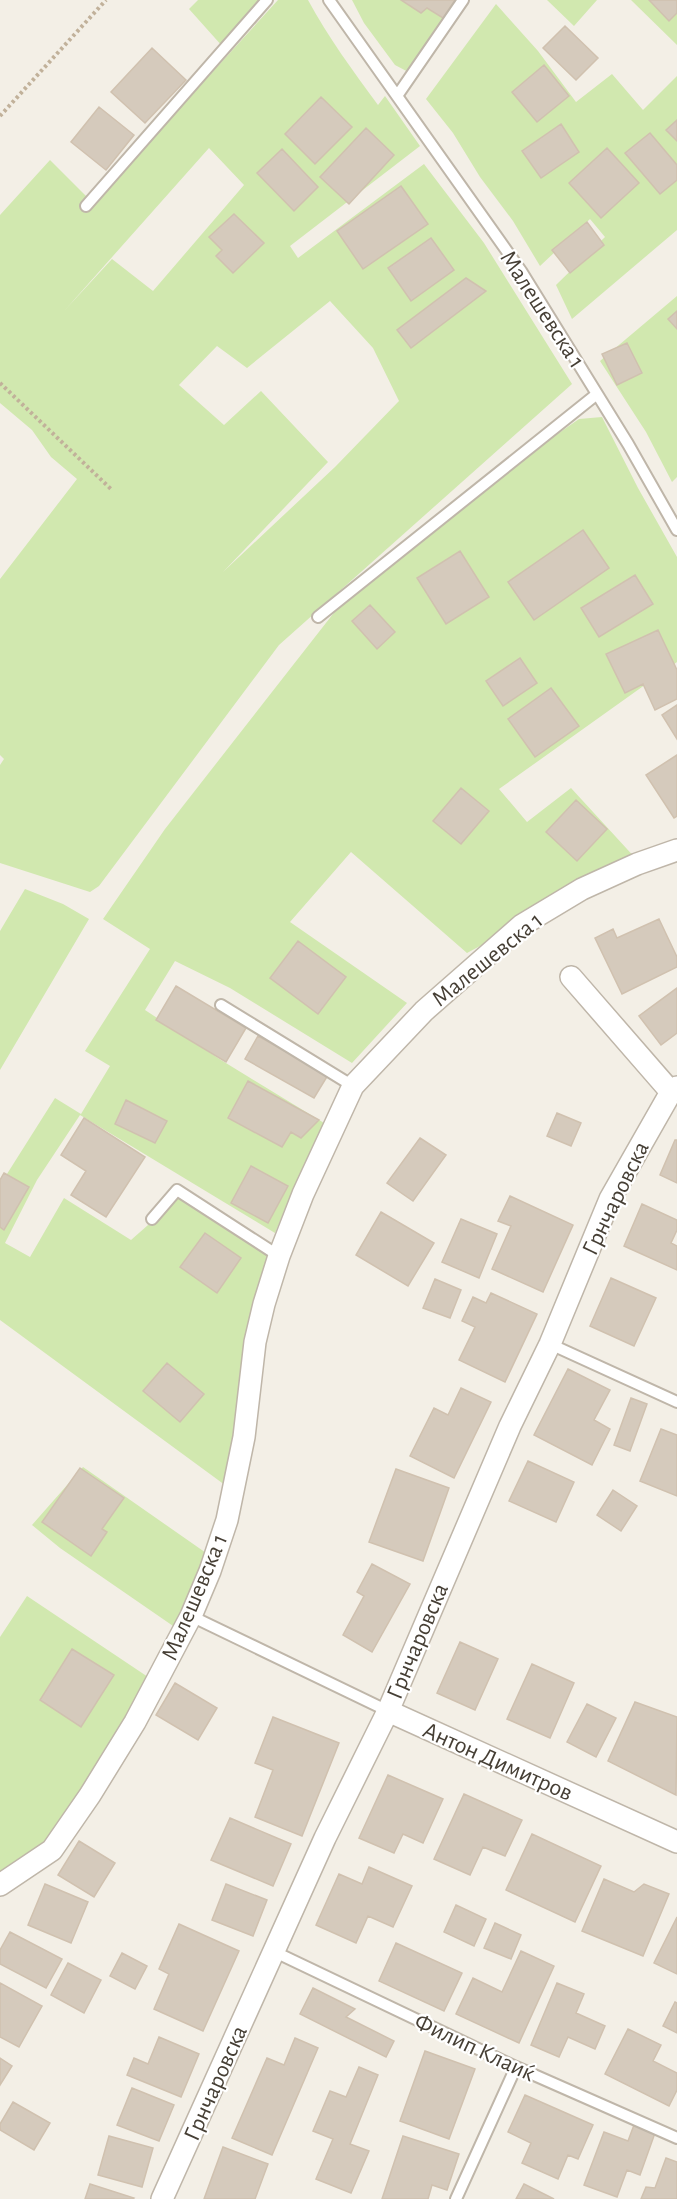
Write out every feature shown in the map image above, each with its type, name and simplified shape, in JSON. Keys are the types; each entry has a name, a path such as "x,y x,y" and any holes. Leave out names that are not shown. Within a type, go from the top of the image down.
{"street":[{"name":"Малешевска 1","path":"0,1885 52,1850 90,1795 135,1722 191,1616 210,1571 227,1520 244,1437 255,1342 264,1304 279,1256 303,1194 353,1086 424,1011 522,925 582,889 637,864 677,850"},
{"path":"571,977 674,1090"},
{"name":"Грнчаровска","path":"162,2199 325,1838 388,1711 510,1426 550,1344 610,1199 674,1090"},
{"name":"Антон Димитров","path":"388,1711 677,1842"}],"lane":[{"path":"86,206 267,0"},
{"name":"Малешевска 1","path":"329,0 521,271 677,530"},
{"path":"397,96 463,0"},
{"path":"318,617 597,394"},
{"path":"221,1005 353,1086"},
{"path":"152,1219 177,1191 279,1256"},
{"path":"550,1344 677,1402"},
{"name":"Антон Димитров","path":"191,1616 388,1711"},
{"name":"Филип Клаиќ","path":"275,1952 516,2067 677,2138"},
{"path":"456,2199 516,2067"}],"path":[{"path":"0,116 106,0"},
{"path":"0,383 112,490"}],"green space":[{"path":"198,0 261,0 223,47 189,9"},
{"path":"278,0 308,0 332,41 378,105 385,96 420,146 290,246 298,258 424,164 484,243 572,384 279,645 99,886 90,892 0,863 0,765 4,759 0,755 0,579 77,479 51,457 32,430 0,403 0,215 50,160 93,203","holes":["209,148 244,185 153,291 112,259 65,310","330,301 373,348 399,401 335,467 223,572 328,462 261,391 224,425 179,385 217,346 247,368"]},
{"path":"352,0 470,0 414,75 395,65 364,23"},
{"path":"547,0 597,0 574,26"},
{"path":"631,0 677,0 677,45"},
{"path":"496,4 538,51 576,102 612,74 643,110 677,76 677,230 572,319 556,285 605,237 590,219 540,266 513,221 480,177 453,133 426,99"},
{"path":"677,296 677,477 672,482 646,432 600,361"},
{"path":"602,417 677,557 677,662 499,789 527,822 571,788 638,861 467,953 351,852 290,922 407,1003 352,1063 230,988 175,961 145,1010 329,1126 296,1182 275,1233 80,1115 37,1180 5,1243 30,1257 64,1198 131,1240 181,1196 273,1251 229,1488 0,1320 0,1185 55,1098 81,1114 110,1066 85,1051 150,949 103,919 165,829 340,605 480,488 579,419"},
{"path":"25,889 63,904 89,919 0,1070 0,931"},
{"path":"83,1467 209,1555 176,1628 60,1548 32,1525"},
{"path":"27,1596 151,1679 103,1765 42,1848 0,1882 0,1637"}],"building":[{"path":"401,0 455,0 443,18 427,8 421,13"},
{"path":"649,0 677,0 677,13 669,21"},
{"path":"565,26 598,58 576,80 543,48"},
{"path":"152,48 186,80 145,123 111,92"},
{"path":"544,65 569,96 537,122 512,92"},
{"path":"321,97 352,127 315,164 285,134"},
{"path":"99,107 134,135 106,170 71,142"},
{"path":"677,120 677,141 666,130"},
{"path":"561,124 579,152 541,178 522,151"},
{"path":"366,128 394,155 349,204 320,177"},
{"path":"650,133 677,165 677,180 660,194 625,153"},
{"path":"607,148 639,183 601,218 569,183"},
{"path":"282,149 318,187 294,211 257,173"},
{"path":"401,186 428,224 363,269 337,231"},
{"path":"234,214 264,243 233,273 216,256 222,250 209,237"},
{"path":"587,222 604,245 570,273 552,250"},
{"path":"431,238 454,270 411,301 388,268"},
{"path":"466,278 486,291 411,348 397,330"},
{"path":"677,311 677,329 668,319"},
{"path":"627,343 642,373 617,385 602,354"},
{"path":"583,530 609,568 534,620 508,582"},
{"path":"460,551 489,597 446,624 417,578"},
{"path":"635,575 653,604 599,637 581,608"},
{"path":"370,605 395,632 377,649 352,621"},
{"path":"658,630 677,670 677,699 655,710 643,684 625,693 606,654"},
{"path":"520,658 537,683 503,706 486,681"},
{"path":"551,688 579,726 535,757 508,719"},
{"path":"677,705 677,739 662,715"},
{"path":"677,755 677,816 674,818 646,775"},
{"path":"461,788 489,811 461,844 433,821"},
{"path":"576,800 607,829 577,861 546,832"},
{"path":"659,919 677,957 677,967 622,994 595,938 613,929 617,938"},
{"path":"298,941 346,977 318,1014 270,978"},
{"path":"176,986 246,1028 226,1062 156,1020"},
{"path":"677,988 677,1033 661,1045 639,1016"},
{"path":"258,1036 328,1075 314,1098 245,1059"},
{"path":"248,1081 319,1120 301,1138 291,1132 282,1147 228,1118"},
{"path":"126,1100 167,1121 155,1143 115,1124"},
{"path":"557,1113 581,1123 571,1146 547,1136"},
{"path":"84,1118 145,1157 106,1217 71,1195 86,1171 61,1155"},
{"path":"420,1138 446,1155 413,1201 387,1183"},
{"path":"677,1140 677,1183 660,1175"},
{"path":"251,1166 288,1186 268,1223 231,1203"},
{"path":"4,1173 29,1187 4,1230 0,1227 0,1180"},
{"path":"510,1196 573,1225 543,1292 492,1269 511,1226 498,1221"},
{"path":"642,1204 677,1220 677,1230 671,1243 677,1246 677,1270 624,1246"},
{"path":"381,1212 434,1243 408,1286 356,1255"},
{"path":"461,1219 497,1234 479,1278 442,1262"},
{"path":"205,1233 241,1258 217,1293 180,1267"},
{"path":"611,1278 656,1298 634,1346 590,1326"},
{"path":"435,1279 461,1290 450,1318 423,1308"},
{"path":"491,1293 537,1314 505,1382 459,1360 475,1327 462,1321 473,1297 486,1303"},
{"path":"167,1363 204,1394 180,1422 143,1391"},
{"path":"568,1369 610,1390 594,1420 610,1429 592,1465 534,1435"},
{"path":"461,1388 491,1402 454,1478 410,1456 434,1408 448,1415"},
{"path":"631,1398 647,1404 630,1451 614,1445"},
{"path":"661,1429 677,1435 677,1496 640,1481"},
{"path":"528,1461 574,1482 556,1522 509,1501"},
{"path":"80,1468 124,1498 102,1529 107,1532 91,1556 42,1522"},
{"path":"396,1469 449,1488 423,1561 369,1542"},
{"path":"613,1490 637,1506 621,1531 597,1515"},
{"path":"372,1564 410,1584 372,1652 343,1635 364,1596 357,1592"},
{"path":"460,1642 498,1659 475,1710 437,1693"},
{"path":"72,1649 114,1675 81,1727 40,1700"},
{"path":"532,1664 574,1683 550,1738 507,1719"},
{"path":"175,1683 217,1708 198,1740 156,1715"},
{"path":"635,1702 677,1717 676,1795 608,1761"},
{"path":"587,1704 616,1718 596,1757 567,1742"},
{"path":"273,1717 339,1743 302,1836 255,1817 273,1770 255,1763"},
{"path":"388,1775 443,1799 423,1843 403,1834 394,1853 359,1838"},
{"path":"464,1794 522,1820 505,1856 483,1847 470,1875 434,1859"},
{"path":"230,1818 291,1844 273,1886 211,1860"},
{"path":"532,1834 601,1866 575,1922 506,1890"},
{"path":"79,1841 115,1863 94,1897 58,1875"},
{"path":"369,1867 412,1886 393,1927 368,1916 356,1943 316,1925 339,1874 362,1884"},
{"path":"604,1879 634,1892 644,1884 669,1894 643,1956 582,1931"},
{"path":"45,1884 88,1902 71,1943 28,1925"},
{"path":"226,1884 267,1900 253,1936 212,1920"},
{"path":"456,1905 486,1919 474,1946 444,1932"},
{"path":"677,1917 677,1974 654,1963"},
{"path":"495,1923 521,1935 511,1959 484,1948"},
{"path":"179,1924 239,1951 203,2031 154,2009 169,1974 159,1969"},
{"path":"10,1932 62,1959 46,1988 0,1964 0,1950"},
{"path":"396,1943 462,1973 444,2011 379,1981"},
{"path":"521,1951 554,1966 519,2043 456,2014 473,1978 502,1992"},
{"path":"122,1953 147,1966 135,1989 110,1976"},
{"path":"68,1963 101,1980 84,2013 51,1995"},
{"path":"0,1983 42,2006 19,2047 0,2037"},
{"path":"557,1983 584,1994 576,2013 605,2026 595,2049 568,2037 559,2057 531,2045"},
{"path":"313,1988 355,2009 346,2017 394,2041 386,2057 300,2014"},
{"path":"675,2002 677,2003 677,2033 663,2026"},
{"path":"628,2029 661,2045 653,2061 677,2073 677,2090 669,2106 605,2074"},
{"path":"159,2037 199,2054 181,2097 127,2075 134,2058 148,2064"},
{"path":"295,2038 318,2048 272,2155 232,2138 267,2058 284,2065"},
{"path":"425,2051 475,2069 449,2139 400,2121"},
{"path":"0,2058 12,2066 0,2085"},
{"path":"359,2067 378,2075 350,2144 369,2151 351,2193 316,2179 333,2139 313,2131 330,2091 346,2097"},
{"path":"132,2088 174,2105 159,2141 117,2125"},
{"path":"525,2095 593,2125 578,2159 568,2155 558,2179 522,2163 531,2143 508,2132"},
{"path":"13,2102 50,2123 34,2150 0,2130 0,2124"},
{"path":"634,2125 655,2133 640,2175 627,2170 617,2197 584,2185 604,2132 628,2141"},
{"path":"109,2136 153,2148 142,2187 98,2175"},
{"path":"403,2136 459,2154 447,2190 432,2185 428,2199 382,2199"},
{"path":"223,2147 268,2164 255,2199 204,2199"},
{"path":"666,2158 677,2162 677,2199 641,2199 646,2187 655,2188"},
{"path":"90,2184 134,2198 85,2199"},
{"path":"524,2184 554,2199 516,2199"}]}
